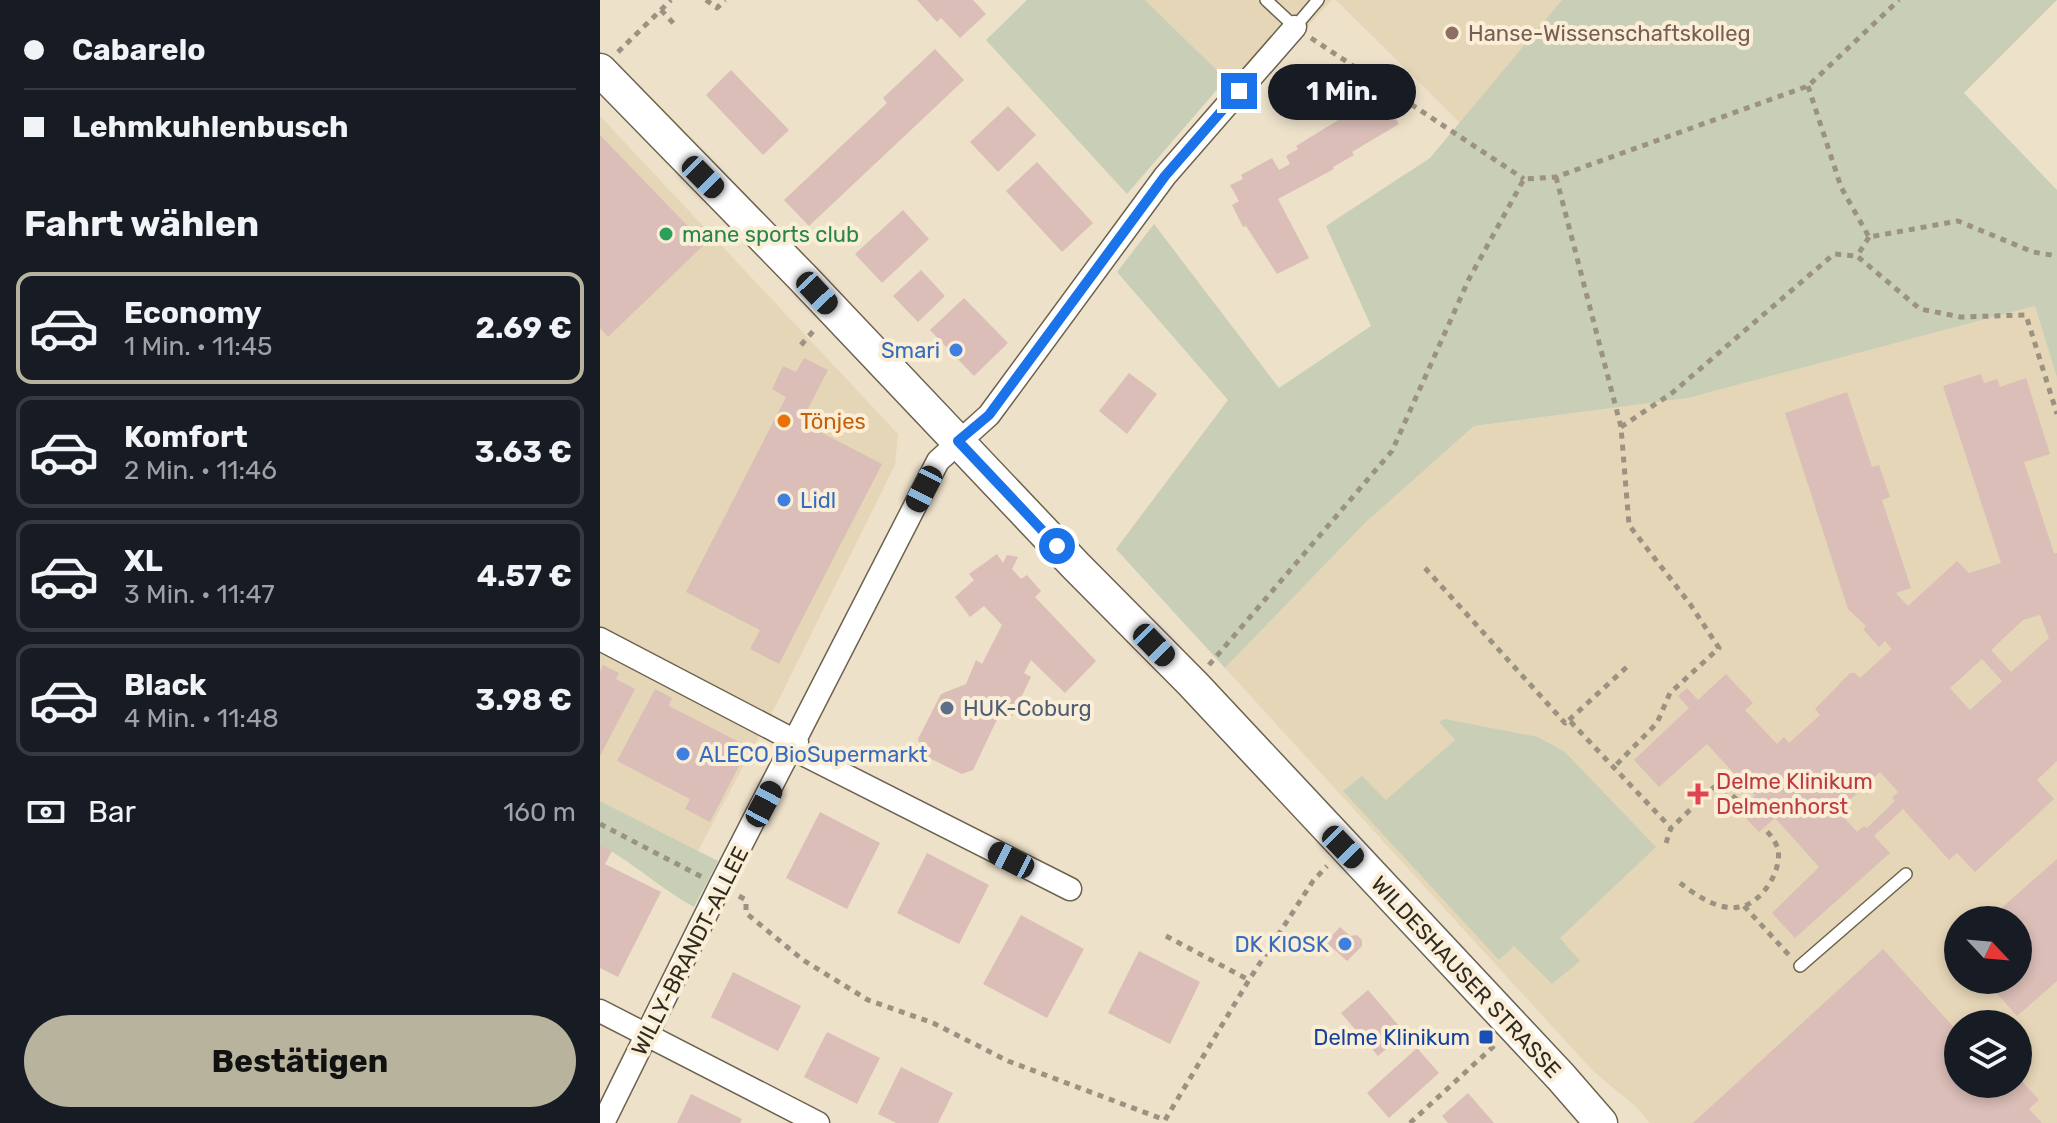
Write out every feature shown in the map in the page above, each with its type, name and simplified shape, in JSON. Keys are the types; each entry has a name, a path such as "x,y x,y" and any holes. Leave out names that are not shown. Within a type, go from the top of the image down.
{"main road":[{"name":"WILDESHAUSER STRASSE","path":"600,70 1193,684 1601,1123"}],"street":[{"name":"WILLY-BRANDT-ALLEE","path":"603,1123 720,886 938,461 989,415 1165,176 1295,27"},
{"path":"600,639 1070,889"},
{"path":"600,1011 818,1123"}],"lane":[{"path":"1266,0 1295,27 1318,0"},
{"path":"1800,966 1906,874"}],"path":[{"path":"600,70 671,0"},
{"path":"706,0 717,8 725,0"},
{"path":"1295,27 1524,179 1556,177 1808,86 1899,0"},
{"path":"661,10 675,25"},
{"path":"1808,86 1841,187 1869,237"},
{"path":"1556,177 1621,427 1629,525 1690,604 1719,648 1670,693 1657,723 1614,767"},
{"path":"1193,684 1392,451 1469,279 1524,179"},
{"path":"1857,256 1869,237 1958,221 2033,252 2057,256"},
{"path":"1621,427 1672,393 1834,254 1857,256 1920,309 1961,317 2026,315 2057,414"},
{"path":"801,345 813,331"},
{"path":"1425,568 1565,723 1630,664"},
{"path":"1569,720 1671,828"},
{"path":"1666,843 1671,828 1714,787 1727,791 1744,806"},
{"path":"600,824 746,900 746,913 803,960 868,1000 933,1023 1008,1061 1164,1122 1313,881 1343,847"},
{"path":"1680,883 1697,896 1723,906 1744,906 1763,893 1775,872 1778,849 1764,828"},
{"path":"1744,906 1800,966"},
{"path":"1166,936 1249,980"},
{"path":"1410,1123 1514,1028"}],"shaded area":[{"path":"1145,0 1332,0 1241,98 1226,79"},
{"name":"Hanse-Wissenschaftskolleg","path":"1336,0 1562,0 1460,123"},
{"path":"600,116 898,434 895,465 778,701 698,851 600,801"},
{"name":"Delme Klinikum Delmenhorst","path":"2035,306 2057,378 2057,1123 1650,1123 1593,1071 1225,668 1365,523 1474,426 1688,398"}],"green space":[{"path":"1027,0 1145,0 1226,79 1127,194 986,40"},
{"path":"1562,0 2057,0 1964,93 2057,190 2057,378 2035,306 1688,398 1474,426 1365,523 1225,668 1116,549 1228,400 1117,272 1154,224 1279,388 1371,326 1326,226 1430,158"},
{"path":"1445,719 1538,737 1565,752 1656,847 1560,938 1580,961 1552,984 1514,946 1499,960 1343,791 1362,776 1386,800 1455,740 1439,722"},
{"path":"600,801 718,861 694,907 600,845"}],"building":[{"path":"917,0 973,0 986,14 960,38 941,18 937,22"},
{"path":"935,49 964,80 809,226 784,200 887,103 883,98"},
{"path":"731,70 789,130 763,155 706,95"},
{"path":"1381,90 1399,124 1352,152 1354,155 1334,169 1278,199 1309,258 1277,274 1246,226 1243,227 1232,205 1239,201 1230,185 1243,179 1241,175 1272,158 1279,170 1290,164 1286,156 1298,149 1296,146"},
{"path":"1008,106 1036,135 998,172 970,142"},
{"path":"600,135 705,244 608,337 600,328"},
{"path":"1037,162 1093,223 1062,252 1006,191"},
{"path":"903,210 929,239 882,283 855,254"},
{"path":"921,270 945,296 918,322 893,296"},
{"path":"964,298 1008,343 974,376 930,330"},
{"path":"804,358 828,370 801,422 882,464 779,664 750,649 760,630 686,592 786,397 772,389 783,366 796,372"},
{"path":"1129,373 1157,394 1127,434 1099,411"},
{"path":"1981,374 1984,383 1997,379 2000,387 2026,378 2050,454 2024,462 2054,553 2057,553 2057,761 2037,780 2054,799 1975,872 1957,853 1949,860 1903,809 1874,836 1890,853 1795,938 1772,913 1819,867 1775,818 1759,832 1739,811 1755,796 1707,744 1659,787 1634,760 1689,708 1678,696 1687,688 1698,700 1726,674 1753,703 1745,710 1777,744 1784,737 1789,743 1820,715 1815,709 1850,673 1860,678 1892,649 1885,641 1879,647 1863,629 1866,626 1848,609 1785,413 1847,392 1872,467 1879,465 1890,497 1882,500 1911,588 1896,593 1908,606 1957,561 1969,573 2001,563 1943,386","holes":["2040,615 2049,638 2011,672 1991,650 2023,620","1982,659 2002,681 1970,710 1950,688","1880,772 1898,792 1892,798 1895,801 1867,828 1864,826 1857,832 1838,811"]},
{"path":"997,554 1003,563 1007,555 1018,557 1012,569 1021,579 1027,575 1041,591 1035,597 1096,661 1065,693 1031,660 1024,673 1031,677 1012,716 1001,711 973,770 962,774 923,755 918,739 941,694 966,684 976,660 982,664 1002,625 984,606 970,617 955,597 974,580 969,574"},
{"path":"603,665 619,673 616,679 635,689 600,756 600,672"},
{"path":"655,689 672,698 669,706 749,747 710,822 685,809 690,799 617,761"},
{"path":"820,812 880,843 847,909 786,878"},
{"path":"600,845 612,851 605,864 661,892 618,977 600,968"},
{"path":"927,853 989,885 959,944 897,913"},
{"path":"2057,859 2057,981 2024,1010 2012,1010 1997,994 2032,994 2032,906 2004,906"},
{"path":"1021,915 1084,949 1047,1018 983,984"},
{"name":"DK KIOSK","path":"1340,927 1350,936 1357,935 1362,940 1362,946 1347,961 1326,942"},
{"path":"1883,949 1944,1017 1944,1098 2032,1098 2032,1092 2039,1100 2029,1109 2042,1123 1693,1123"},
{"path":"1139,951 1200,982 1170,1044 1108,1013"},
{"path":"733,972 801,1006 778,1051 711,1017"},
{"path":"1368,990 1405,1033 1378,1056 1341,1013"},
{"path":"827,1032 880,1058 857,1104 804,1077"},
{"path":"1417,1048 1439,1073 1389,1118 1367,1093"},
{"path":"901,1067 953,1093 938,1123 896,1123 878,1114"},
{"path":"1468,1093 1494,1123 1448,1123 1442,1116"},
{"path":"691,1094 742,1119 740,1123 677,1123"}],"place":[{"name":"Hanse-Wissenschaftskolleg","path":"1452,33"},
{"name":"mane sports club","path":"666,234"},
{"name":"Smari","path":"956,350"},
{"name":"Tönjes","path":"784,421"},
{"name":"Lidl","path":"784,500"},
{"name":"HUK-Coburg","path":"947,708"},
{"name":"ALECO BioSupermarkt","path":"683,754"},
{"name":"Delme Klinikum Delmenhorst","path":"1698,794"},
{"name":"DK KIOSK","path":"1345,944"},
{"name":"Delme Klinikum","path":"1486,1037"}],"route":[{"path":"1057,546 958,441 989,415 1165,176 1239,91"}]}
